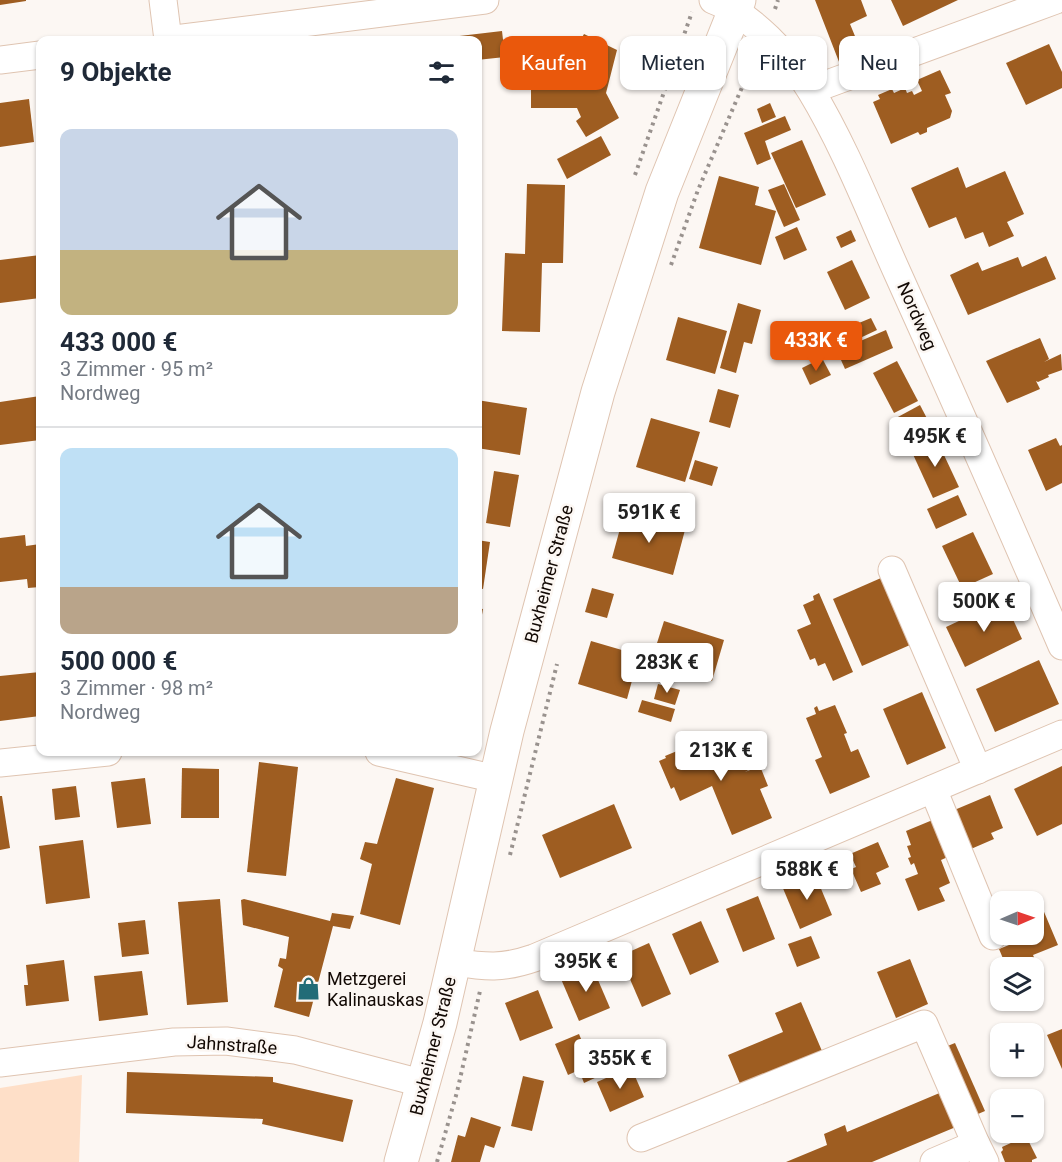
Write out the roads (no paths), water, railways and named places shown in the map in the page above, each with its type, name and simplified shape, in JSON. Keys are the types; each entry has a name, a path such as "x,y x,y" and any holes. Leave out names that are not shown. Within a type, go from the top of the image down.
{"main road":[{"name":"Buxheimer Straße","path":"401,1162 424,1084 469,964 496,779 595,403 720,5"}],"street":[{"path":"163,0 167,36"},
{"path":"199,36 485,0"},
{"path":"827,84 1056,0"},
{"name":"Nordweg","path":"720,5 767,36"},
{"path":"0,60 36,56"},
{"name":"Nordweg","path":"811,90 842,152 956,403 1062,646"},
{"path":"891,570 978,770"},
{"path":"469,964 516,964 534,958 1062,734"},
{"path":"0,763 69,756"},
{"path":"396,756 496,779"},
{"path":"933,789 990,929"},
{"path":"641,1138 924,1024 980,1153 934,1162"},
{"name":"Jahnstraße","path":"0,1063 174,1042 226,1041 295,1050 424,1084"}],"place":[{"name":"Metzgerei Kalinauskas","path":"309,989"}]}
